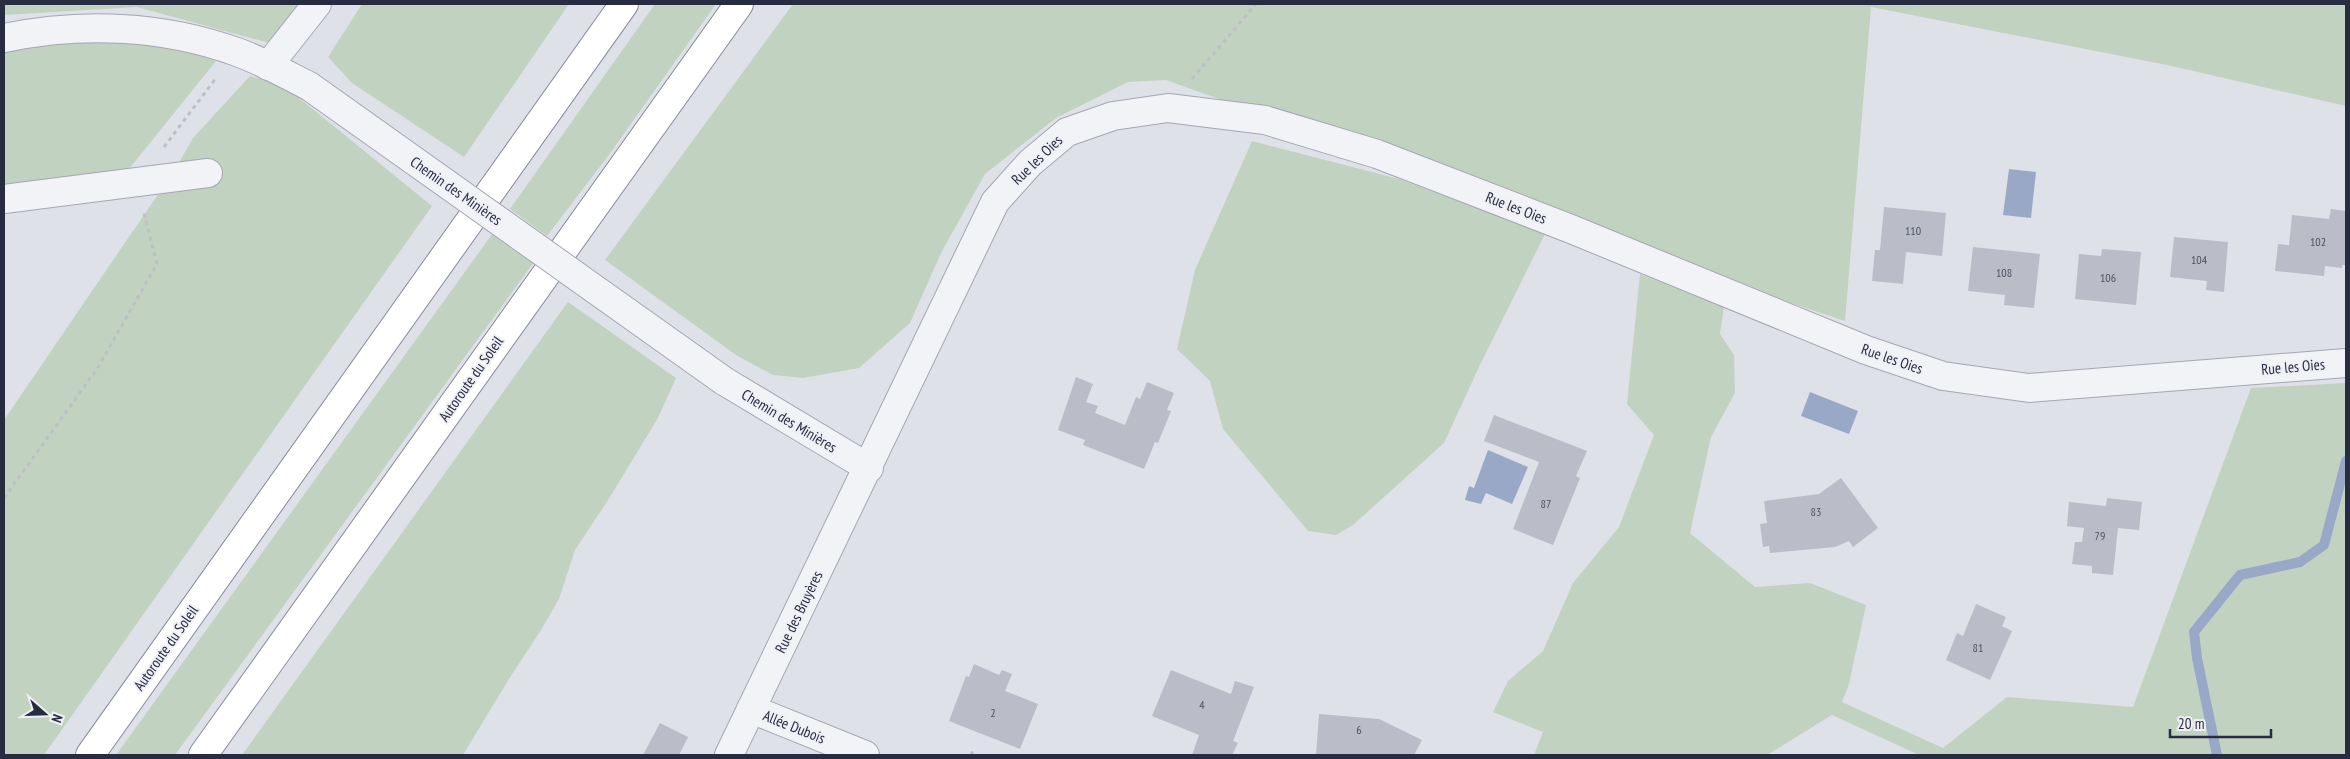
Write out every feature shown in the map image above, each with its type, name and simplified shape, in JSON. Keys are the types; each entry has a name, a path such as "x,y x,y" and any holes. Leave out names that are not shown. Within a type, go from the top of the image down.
{"highway":[{"name":"Autoroute du Soleil","path":"90,755 624,4"},
{"name":"Autoroute du Soleil","path":"203,755 739,4"}],"street":[{"path":"268,66 317,4"},
{"name":"Chemin des Minières","path":"4,38 37,31 86,27 145,30 194,40 236,52 309,86 724,381 869,468"},
{"name":"Rue les Oies","path":"869,468 996,202 1030,163 1067,132 1113,116 1168,108 1265,120 1377,154 1571,229 1866,350 1943,376 2029,388 2346,363"},
{"path":"4,199 208,173"},
{"name":"Rue des Bruyères","path":"729,755 869,468"},
{"name":"Allée Dubois","path":"751,709 865,755"}],"path":[{"path":"1168,108 1256,4"},
{"path":"4,498 97,369 157,264 137,182 236,52"},
{"path":"971,755 974,748"}],"green space":[{"path":"4,4 300,4 273,44 137,7 4,15"},
{"path":"362,4 569,4 464,157 352,83 328,57"},
{"path":"655,4 716,4 611,152 547,236 510,209"},
{"path":"793,4 2346,4 2346,106 2167,65 1871,7 1845,321 1725,281 1166,80 1128,82 1056,118 985,174 941,253 910,323 859,368 803,378 773,375 736,355 605,260"},
{"path":"60,40 119,40 166,45 216,61 125,174 4,189 4,52"},
{"path":"250,76 282,84 432,206 44,755 4,755 4,420 176,168 193,138"},
{"path":"1252,141 1399,179 1545,234 1479,367 1444,443 1353,525 1336,535 1308,531 1223,429 1210,381 1177,349 1195,270"},
{"path":"493,233 534,262 175,755 116,755"},
{"path":"1640,274 1724,307 1720,334 1734,355 1735,393 1711,437 1690,533 1755,587 1810,583 1866,605 1849,684 1842,702 1943,748 2007,697 2133,707 2251,388 2346,383 2346,755 1919,755 1832,715 1767,755 1534,755 1543,732 1493,712 1508,681 1543,651 1573,583 1619,527 1654,435 1627,404"},
{"path":"568,302 676,378 658,418 575,550 559,599 463,755 242,755"}],"water":[{"path":"2009,169 2036,172 2031,218 2003,215"},
{"path":"1810,392 1858,411 1849,434 1801,416"},
{"path":"1488,450 1528,467 1512,504 1486,493 1481,504 1465,500 1469,486 1474,488"}],"building":[{"path":"1884,207 1946,213 1942,256 1906,252 1903,284 1872,281 1875,250 1880,250"},
{"path":"2331,209 2346,211 2346,265 2342,265 2342,268 2325,266 2324,276 2275,271 2278,244 2289,245 2292,215 2329,219"},
{"path":"2174,237 2228,242 2224,292 2206,290 2207,281 2170,277"},
{"path":"1973,247 2040,254 2034,308 2004,305 2005,295 1968,291"},
{"path":"2102,249 2141,252 2136,305 2075,299 2079,254 2101,256"},
{"path":"1076,377 1093,384 1086,402 1098,406 1095,413 1125,425 1136,397 1140,399 1147,382 1174,393 1167,410 1171,411 1158,443 1155,442 1144,469 1083,445 1085,440 1058,430"},
{"path":"1494,415 1587,451 1576,476 1580,478 1553,545 1513,529 1539,462 1484,441"},
{"path":"1841,478 1878,528 1853,547 1849,541 1835,547 1770,553 1769,546 1763,547 1760,524 1767,523 1764,501 1819,494"},
{"path":"2107,498 2142,502 2139,530 2118,528 2113,575 2092,573 2092,566 2072,564 2075,542 2082,542 2084,528 2067,526 2069,502 2106,506"},
{"path":"1976,604 2006,617 2002,626 2012,631 1990,680 1946,660 1957,633 1963,636"},
{"path":"974,664 999,675 1002,670 1012,674 1005,691 1038,704 1020,749 949,721 966,676 969,677"},
{"path":"1171,670 1231,694 1235,681 1254,687 1233,741 1238,743 1232,755 1192,755 1199,735 1152,716"},
{"path":"1319,714 1379,719 1422,740 1414,755 1316,755"},
{"path":"660,723 688,737 679,755 643,755"}],"waterway":[{"path":"2217,755 2197,658 2194,632 2240,575 2300,562 2324,545 2346,461"}]}
